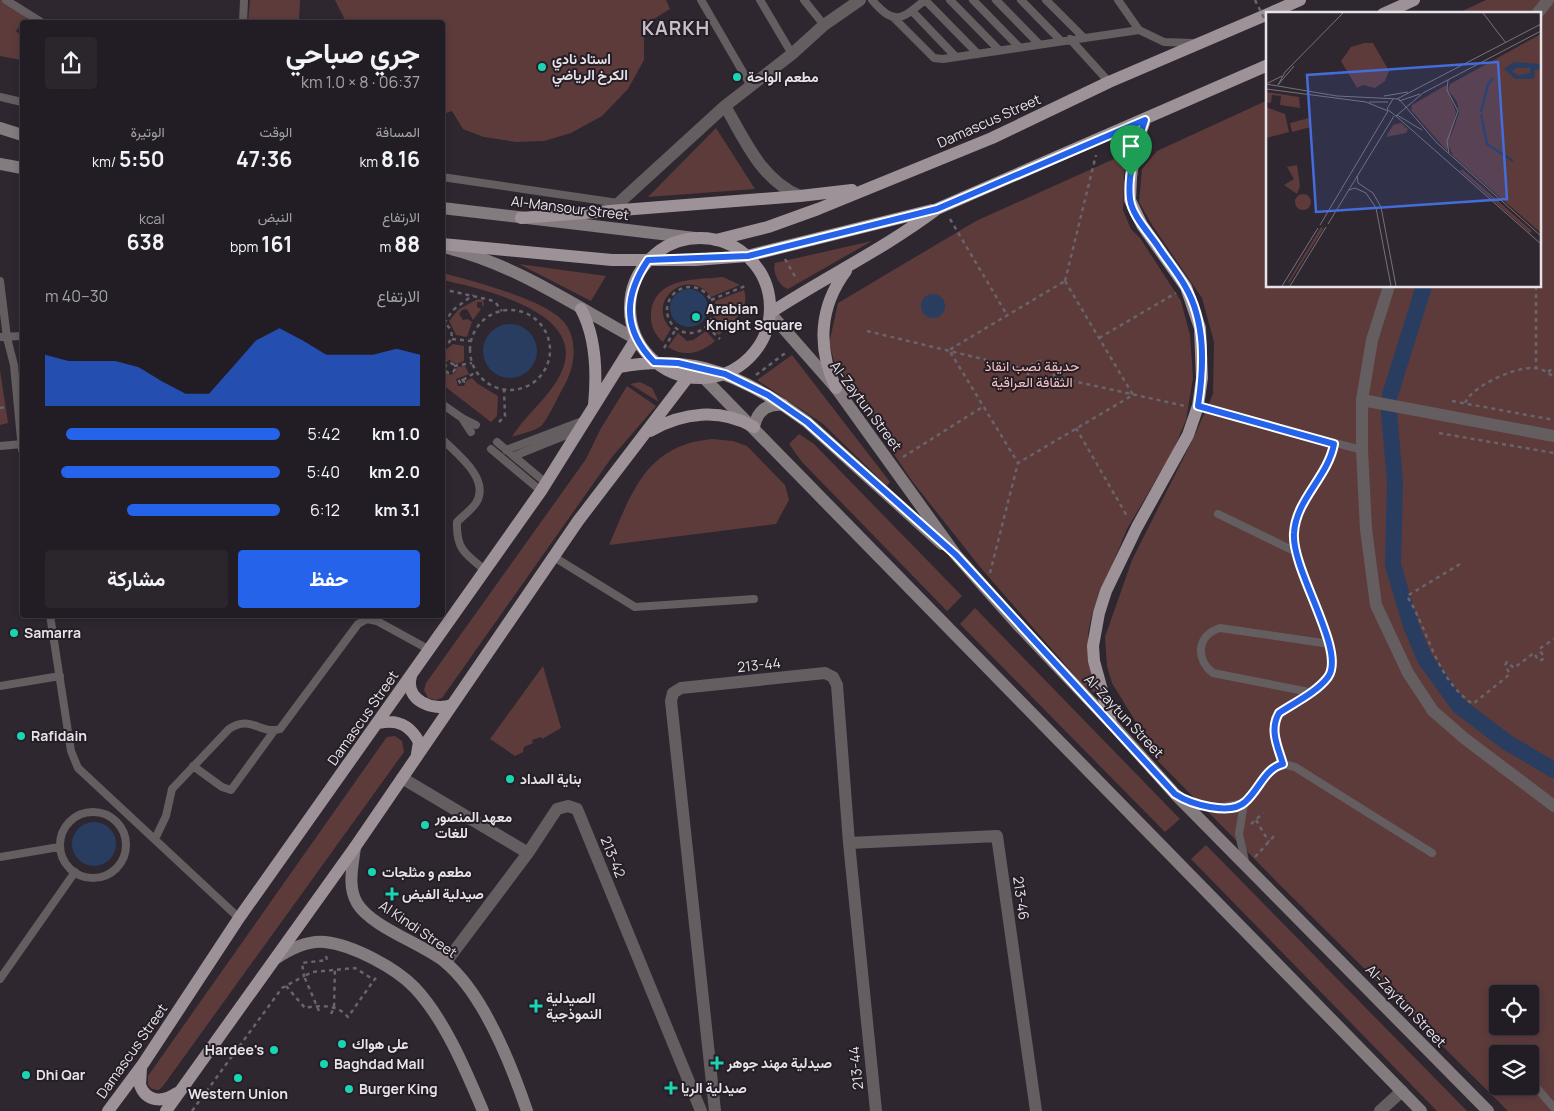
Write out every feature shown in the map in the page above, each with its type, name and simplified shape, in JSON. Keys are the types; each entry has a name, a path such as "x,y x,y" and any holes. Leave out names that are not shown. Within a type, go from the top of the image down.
{"main road":[{"name":"Damascus Street","path":"1273,12 1300,0"},
{"path":"1387,12 1414,0"},
{"name":"Damascus Street","path":"716,240 776,224 992,138 1109,82 1266,15"},
{"path":"445,246 583,258 648,260 748,256 940,208 1266,66"},
{"path":"1111,723 1094,661 1094,632 1106,591 1137,527 1188,435 1198,406 1202,378 1200,328 1186,287 1142,225 1130,200 1135,149 1145,120"},
{"path":"0,128 20,133"},
{"path":"0,164 20,168"},
{"path":"521,218 613,208 800,196 867,188"},
{"name":"Al-Mansour Street","path":"445,208 695,238"},
{"path":"770,313 805,291 849,268 902,235 940,208"},
{"path":"695,238 716,240 733,246 748,256 764,280 769,294 770,313 766,333 756,350 742,364 725,374 704,378 688,377 670,372 654,362 636,338 629,316 630,296 636,277 648,260 661,249 677,241 695,238"},
{"path":"445,247 468,253 522,276 636,338"},
{"path":"836,388 825,358 823,326 831,295 849,268"},
{"path":"581,309 594,352 596,370 587,419"},
{"name":"Al-Zaytun Street","path":"770,313 836,388 956,555 986,589 1175,794 1488,1111"},
{"name":"Damascus Street","path":"108,1111 143,1064 239,918 379,723 428,649 544,487 636,338"},
{"path":"619,367 654,362 686,364 725,374 783,405 814,429 956,555"},
{"path":"166,1111 355,847 578,521 688,377"},
{"path":"704,378 1421,1111"},
{"path":"754,427 757,416 766,407 783,405"},
{"path":"646,434 679,418 697,414 735,418 754,427"},
{"path":"411,676 409,683 418,700 435,708 452,705"},
{"path":"379,723 398,722 408,726 419,742 420,749 416,757"},
{"name":"Al Kindi Street","path":"355,847 352,890 358,904 369,915 446,962 472,994 492,1026 513,1069 527,1111"},
{"path":"275,959 289,950 306,944 324,942 355,950 383,964 415,988 443,1028 461,1059 483,1111"},
{"path":"143,1064 139,1081 141,1088 150,1097 157,1100 166,1099 184,1086"}],"street":[{"path":"613,208 725,106 792,54 824,25 860,0"},
{"path":"1539,12 1548,0"},
{"path":"725,106 762,168 780,186 800,196"},
{"path":"1388,288 1372,340 1362,400 1362,450 1366,529 1372,590 1382,620 1422,697 1444,722 1554,806"},
{"path":"1362,400 1554,436"},
{"name":"213-44","path":"716,1111 671,701 673,693 681,688 816,674 826,674 833,678 837,685 849,843 876,1111"},
{"path":"402,778 528,854"},
{"name":"213-42","path":"446,962 528,854 557,809 568,806 577,809 701,1111"},
{"name":"213-46","path":"849,843 997,836 1036,1111"},
{"path":"1380,1111 1402,1091"}],"lane":[{"path":"6,0 38,20"},
{"path":"243,20 244,0"},
{"path":"701,0 751,86"},
{"path":"760,0 792,54"},
{"path":"804,0 824,25"},
{"path":"872,0 884,14 894,18 934,58 978,54 1139,30"},
{"path":"894,18 904,17 925,0 978,54"},
{"path":"950,0 999,50"},
{"path":"973,0 1019,47"},
{"path":"996,0 1040,44"},
{"path":"1021,0 1061,41"},
{"path":"1046,0 1083,37"},
{"path":"1118,0 1139,30 1158,40 1175,44 1207,40"},
{"path":"912,11 956,57"},
{"path":"1070,39 1109,82"},
{"path":"0,97 20,102"},
{"path":"445,178 613,208"},
{"path":"0,281 4,338 18,365 20,406"},
{"path":"4,338 20,336"},
{"path":"445,406 474,428"},
{"path":"1198,406 1362,450"},
{"path":"506,450 587,419"},
{"path":"514,456 587,419"},
{"path":"445,442 478,478 480,490 476,502 456,522 456,539 466,554 485,570"},
{"path":"497,442 514,456 544,487"},
{"path":"1283,764 1274,732 1275,720 1279,713 1309,692 1330,674 1333,662 1330,644 1294,551 1294,530 1297,518 1329,462 1334,444"},
{"path":"0,446 20,446"},
{"path":"491,450 544,487"},
{"path":"1218,514 1294,551"},
{"path":"554,557 636,606 754,599"},
{"path":"50,618 71,751 78,768 239,918"},
{"path":"193,766 222,787 231,790 274,731 280,729 358,624 368,619 377,621 428,649"},
{"path":"1309,692 1213,673 1202,663 1200,648 1203,641 1213,630 1220,628 1330,644"},
{"path":"0,686 60,676"},
{"path":"155,838 166,816 172,789 229,728 238,722 250,723 274,731"},
{"path":"1246,864 1238,834 1244,803 1273,768 1283,764 1295,767 1432,853"},
{"path":"1175,794 1191,803 1208,807 1227,807 1244,803"},
{"path":"85,812 108,815 117,822 123,831 126,842 125,854 120,864 111,872 101,877 89,878 75,872 62,858 59,847 63,829 69,822 85,812"},
{"path":"0,857 59,847"},
{"path":"0,979 75,872"},
{"path":"1539,1090 1554,1108"}],"path":[{"path":"1255,0 1266,22"},
{"path":"1100,139 1065,281 1133,395"},
{"path":"940,208 1007,315"},
{"path":"779,249 805,291"},
{"path":"949,350 1065,281"},
{"path":"711,300 745,286"},
{"path":"687,287 694,287 701,290 711,300 712,317 706,327 695,333 688,334 676,329 668,318 666,311 674,292 687,287"},
{"path":"1099,338 1186,287"},
{"path":"1536,288 1536,368"},
{"path":"445,290 496,302 502,311"},
{"path":"445,320 453,310 473,295"},
{"path":"515,310 527,314 538,321 546,331 550,343 550,356 546,368 539,378 523,388 504,390 488,384 476,372 472,363 471,341 482,321 492,314 515,310"},
{"path":"445,325 452,331 452,338 449,344 445,346"},
{"path":"706,327 720,340"},
{"path":"664,348 676,329"},
{"path":"867,331 1028,370"},
{"path":"452,338 471,341"},
{"path":"752,378 789,350"},
{"path":"949,350 1018,463"},
{"path":"1045,361 1053,367 1054,377 1048,386 1038,387 1030,381 1028,370 1034,362 1045,361"},
{"path":"454,366 472,363"},
{"path":"1465,403 1472,392 1494,380 1523,369 1536,368 1548,372 1554,377"},
{"path":"1548,372 1554,368"},
{"path":"463,380 476,372"},
{"path":"1054,377 1186,406 1198,406"},
{"path":"498,422 505,416 504,390"},
{"path":"986,589 1018,463 1133,395"},
{"path":"1452,401 1554,420"},
{"path":"891,464 984,406"},
{"path":"0,408 6,407"},
{"path":"1076,428 1129,519 1137,527"},
{"path":"1439,433 1554,452"},
{"path":"1460,564 1407,596 1445,673 1459,694 1473,704 1510,674 1504,665 1506,662 1509,661 1514,668 1532,654 1538,660 1542,660 1544,657 1539,649 1554,640"},
{"path":"1264,813 1256,820 1269,842"},
{"path":"1246,864 1275,835"},
{"path":"319,1011 304,976 302,963 327,960 324,942"},
{"path":"331,1014 334,1008 335,968"},
{"path":"192,1111 258,1018 282,988 313,972 335,968 355,968 375,979 348,1017 334,1008 318,1005 305,1008 286,986"}],"green space":[{"path":"0,0 3,0 27,18 20,20 20,26 16,31 20,34 20,60 0,56"},
{"path":"250,0 300,0 299,20 248,20"},
{"name":"استاد نادي الكرخ الرياضي","path":"335,0 666,0 670,9 644,25 644,60 628,89 602,116 571,133 544,141 516,142 484,137 463,129 452,111 445,113 445,20 345,20"},
{"path":"1486,0 1554,0 1554,1111 1508,1111 1492,1095 1539,1095 1539,1045 1489,1045 1489,1092 1144,747 1142,732 1112,683 1107,666 1105,637 1132,560 1193,439 1213,394 1214,342 1202,298 1152,225 1139,202 1142,169 1157,151 1266,101 1266,288 1542,288 1542,12 1460,12"},
{"path":"716,128 755,189 648,197"},
{"name":"حديقة نصب انقاذ الثقافة العراقية","path":"1125,154 1123,210 1131,229 1140,238 1181,301 1190,335 1193,378 1186,420 1173,451 1127,529 1092,614 1088,633 1088,657 1096,688 1094,693 1083,685 980,567 912,481 836,367 829,344 838,303 976,221"},
{"path":"872,241 788,289 779,282 775,274 775,263"},
{"path":"519,264 606,276 591,301"},
{"path":"445,274 489,286 540,305 563,321 568,328 573,344 574,353 571,370 544,422 538,428 512,437 556,382 561,373 566,352 560,334 547,319 528,307 482,290 445,281"},
{"path":"723,277 740,285 711,297 702,288 692,285 682,286 673,290 666,298 663,308 664,318 671,329 663,342 651,322 654,302 660,293 668,287 689,280"},
{"path":"744,290 745,304 739,316 719,335 709,326 716,313 715,301"},
{"path":"478,299 483,300 484,305 482,307 482,302 477,302 477,307 481,309 473,320 467,309 462,310 459,314 463,320 468,319 472,322 467,337 456,335 449,321 459,309"},
{"path":"706,331 715,341 704,349 687,353 668,347 678,333 687,341 693,340"},
{"path":"453,344 464,346 464,361 457,364 449,360 445,363 445,350"},
{"path":"792,355 890,482 887,486 822,423 757,380"},
{"path":"465,366 469,374 456,379 458,386 464,386 466,381 472,378 478,384 498,396 497,416 491,422 445,387 445,371 450,375 455,373 457,367"},
{"path":"0,370 8,423 0,425"},
{"path":"640,382 652,388 659,402 630,384"},
{"path":"627,386 656,406 612,457 442,698 435,700 428,698 424,690 426,683 586,459 600,430"},
{"path":"799,434 814,444 962,596 947,611 802,462 789,444"},
{"path":"712,439 733,441 747,446 785,485 789,500 776,524 609,545 634,490 644,474 656,461 671,451 690,443"},
{"path":"975,608 1180,819 1165,832 960,624"},
{"path":"543,666 561,728 542,739 541,737 532,740 533,743 524,747 523,752 515,756 490,739"},
{"path":"395,736 402,741 404,752 163,1086 159,1090 152,1089 148,1085 148,1076 384,741 387,737"},
{"path":"1206,845 1467,1111 1437,1111 1191,859"}],"water":[{"path":"689,289 703,294 708,308 703,322 689,327 675,322 670,308 675,294"},
{"path":"933,294 938,295 944,301 944,311 938,317 933,318 928,317 922,311 921,306 922,301 928,295"},
{"path":"505,324 515,324 525,328 533,336 537,351 533,366 525,374 515,378 505,378 495,374 487,366 483,356 483,346 487,336 495,328"},
{"path":"94,822 106,826 112,832 116,844 112,856 106,862 94,866 82,862 76,856 72,844 76,832 82,826"}],"waterway":[{"path":"1390,395 1423,288"},
{"path":"1389,412 1395,482 1393,565 1411,626 1425,659 1459,706 1508,743 1554,770"}],"place":[{"name":"استاد نادي الكرخ الرياضي","path":"542,67"},
{"name":"مطعم الواحة","path":"737,77"},
{"name":"Arabian Knight Square","path":"696,317"},
{"name":"Samarra","path":"14,633"},
{"name":"Rafidain","path":"21,736"},
{"name":"بناية المداد","path":"510,779"},
{"name":"معهد المنصور للغات","path":"425,825"},
{"name":"مطعم و مثلجات","path":"372,872"},
{"name":"صيدلية الفيض","path":"392,894"},
{"name":"الصيدلية النموذجية","path":"536,1006"},
{"name":"على هواك","path":"342,1044"},
{"name":"Hardee's","path":"274,1050"},
{"name":"صيدلية مهند جوهر","path":"717,1063"},
{"name":"Baghdad Mall","path":"324,1064"},
{"name":"Dhi Qar","path":"26,1075"},
{"name":"Western Union","path":"238,1078"},
{"name":"صيدلية الريا","path":"671,1088"},
{"name":"Burger King","path":"349,1089"}],"district":[{"name":"KARKH","path":"676,28"}],"route":[{"path":"1145,120 1135,149 1131,176 1130,200 1142,225 1186,287 1200,328 1202,378 1198,406 1334,444 1329,462 1302,506 1294,530 1293,542 1296,560 1330,644 1332,668 1330,674 1322,683 1279,713 1275,720 1274,732 1283,764 1273,768 1244,803 1236,806 1208,807 1191,803 1175,794 1018,625 956,555 897,505 807,422 768,395 725,374 702,366 654,362 636,338 629,316 630,296 636,277 648,260 694,260 748,256 800,245 937,209 1145,120"}]}
